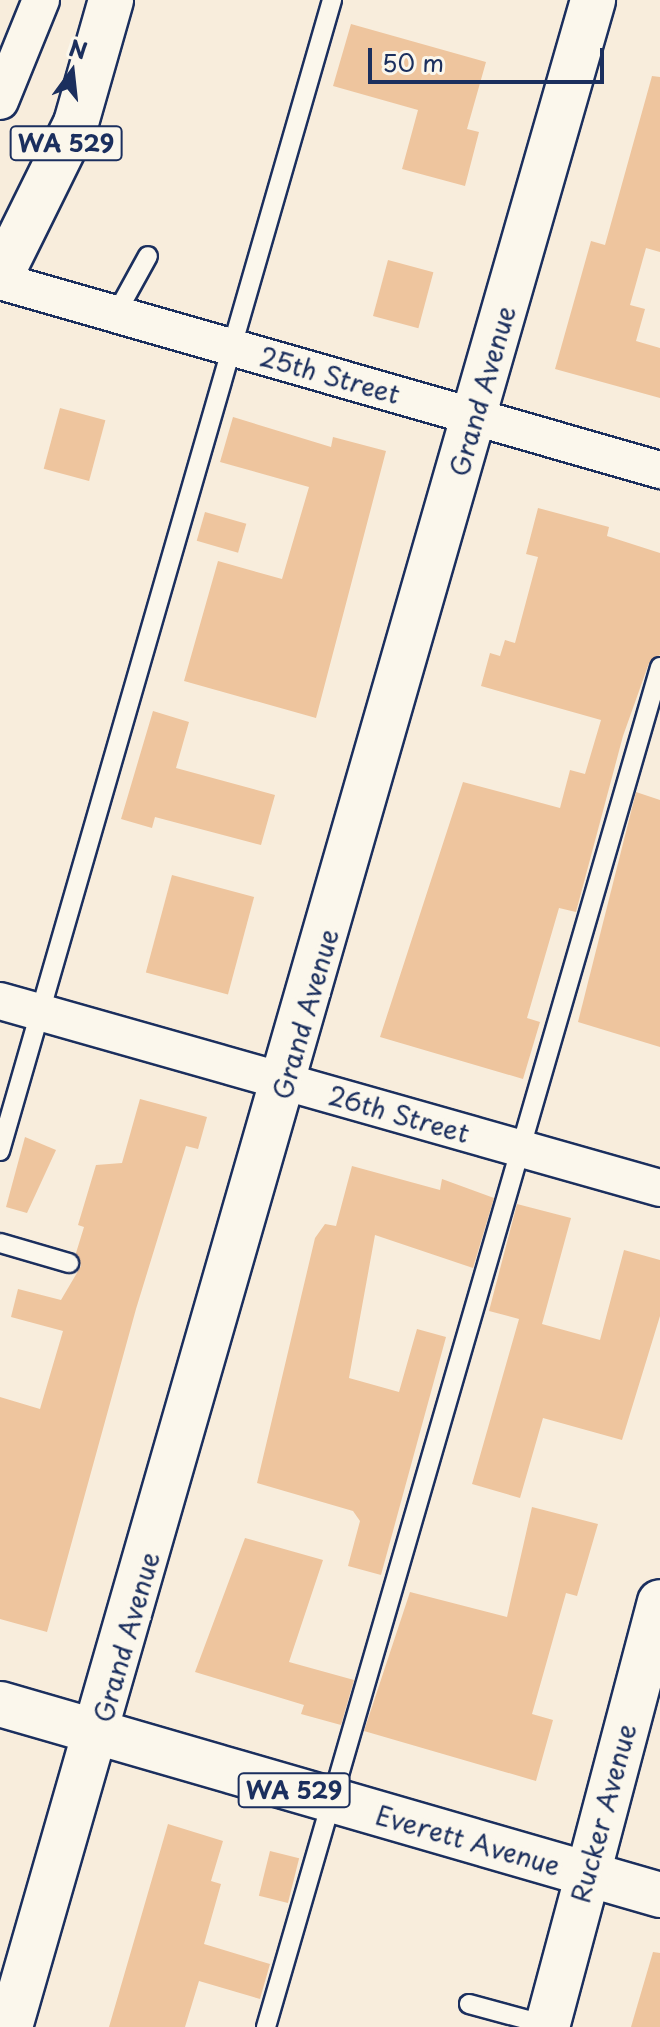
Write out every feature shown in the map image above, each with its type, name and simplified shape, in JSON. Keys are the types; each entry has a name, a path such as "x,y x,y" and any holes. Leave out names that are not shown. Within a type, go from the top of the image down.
{"street":[{"path":"0,101 41,0"},
{"name":"WA 529","path":"0,279 76,123 111,0"},
{"name":"Grand Avenue","path":"10,2027 286,1082 593,0"},
{"name":"25th Street","path":"0,279 660,470"},
{"name":"26th Street","path":"0,1001 660,1188"},
{"name":"Rucker Avenue","path":"546,2026 660,1602"},
{"name":"Everett Avenue","path":"0,1704 660,1895"}],"lane":[{"path":"0,1151 332,0"},
{"path":"116,314 148,256"},
{"path":"266,2027 660,667"},
{"path":"0,1243 69,1263"},
{"path":"469,2004 546,2026"}],"building":[{"path":"351,24 486,62 467,129 479,132 465,186 402,169 418,110 333,86"},
{"path":"652,76 660,77 660,252 646,248 630,305 645,309 636,341 660,348 660,398 555,369 591,241 605,245"},
{"path":"388,260 433,272 418,328 373,316"},
{"path":"60,408 105,420 89,481 44,469"},
{"path":"233,417 331,447 333,437 386,451 316,718 184,681 218,561 282,579 309,487 220,462"},
{"path":"538,508 609,527 607,536 660,553 660,655 649,663 623,736 576,912 559,908 527,1018 540,1022 523,1079 380,1037 463,782 560,808 570,770 585,774 601,720 481,686 490,653 500,656 505,640 515,643 538,557 526,554"},
{"path":"205,512 246,524 238,553 197,541"},
{"path":"153,711 189,722 176,768 275,795 261,845 155,817 152,828 121,819"},
{"path":"636,792 660,800 660,1047 578,1022"},
{"path":"172,875 254,897 228,995 146,973"},
{"path":"140,1099 207,1117 198,1149 186,1146 136,1309 47,1632 0,1619 0,1397 40,1409 63,1331 11,1317 18,1289 61,1300 81,1266 76,1253 84,1227 78,1225 96,1165 122,1163"},
{"path":"25,1137 56,1150 27,1213 6,1207"},
{"path":"352,1166 440,1190 442,1179 494,1198 473,1268 375,1235 349,1378 399,1392 417,1329 446,1337 381,1575 348,1566 360,1521 353,1511 257,1483 315,1238 325,1224 336,1226"},
{"path":"517,1204 571,1218 542,1324 600,1340 624,1250 660,1260 660,1316 622,1440 543,1418 520,1498 472,1484 519,1319 489,1311"},
{"path":"532,1507 598,1524 577,1596 566,1593 532,1714 553,1720 536,1781 364,1731 410,1592 507,1617"},
{"path":"245,1538 323,1560 289,1662 354,1680 341,1725 301,1714 304,1705 195,1672"},
{"path":"168,1824 223,1841 211,1881 221,1884 204,1944 270,1964 260,1999 199,1981 185,2027 109,2027"},
{"path":"270,1851 299,1858 288,1903 259,1896"},
{"path":"653,1952 660,1953 660,2027 631,2027"}]}
